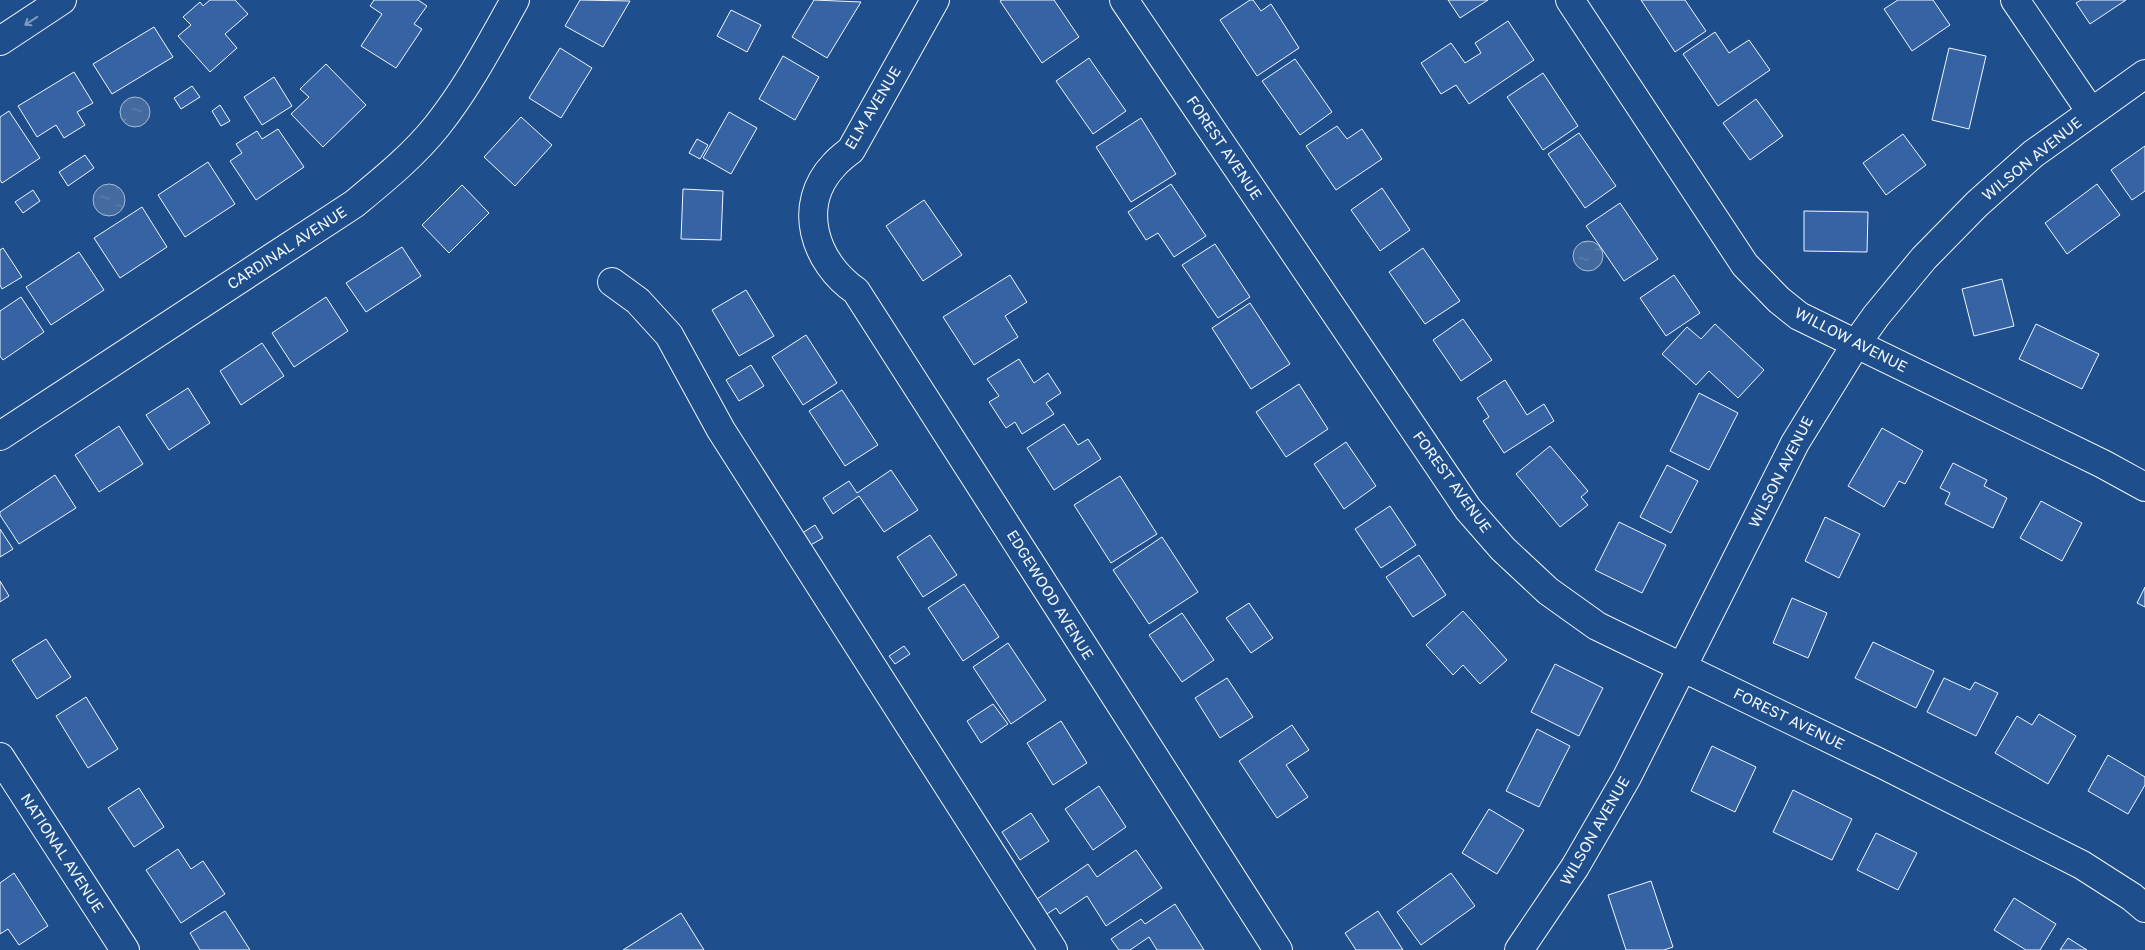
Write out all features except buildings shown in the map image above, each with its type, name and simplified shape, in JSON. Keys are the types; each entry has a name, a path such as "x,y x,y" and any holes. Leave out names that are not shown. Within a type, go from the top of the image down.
{"street":[{"path":"0,41 62,0"},
{"name":"CARDINAL AVENUE","path":"0,436 354,204 398,168 436,127 469,82 515,0"},
{"name":"ELM AVENUE","path":"817,244 814,231 814,209 819,188 833,165 851,150 935,0"},
{"name":"FOREST AVENUE","path":"1124,0 1468,509 1503,549 1548,591 1597,626 1884,765 2082,865 2132,897 2145,908"},
{"name":"WILLOW AVENUE","path":"1570,0 1746,265 1779,300 1799,316 2103,464 2145,487"},
{"path":"2015,0 2091,112"},
{"name":"WILSON AVENUE","path":"1520,950 1575,867 1618,793 1795,443 1813,410 1856,344 1876,316 1924,258 1977,204 2033,154 2145,74"},
{"name":"EDGEWOOD AVENUE","path":"817,244 827,264 845,284 856,291 1278,950"},
{"path":"612,282 638,301 669,335 720,430 1054,950"},
{"name":"NATIONAL AVENUE","path":"0,757 125,950"}],"water":[{"path":"135,97 146,101 150,112 146,123 135,127 124,123 120,112 124,101"},
{"path":"109,184 115,185 120,189 124,194 124,206 120,211 115,215 109,216 103,215 98,211 94,206 93,200 94,194 98,189 103,185"},
{"path":"1588,241 1599,245 1603,256 1599,267 1588,271 1577,267 1573,256 1577,245"}]}
